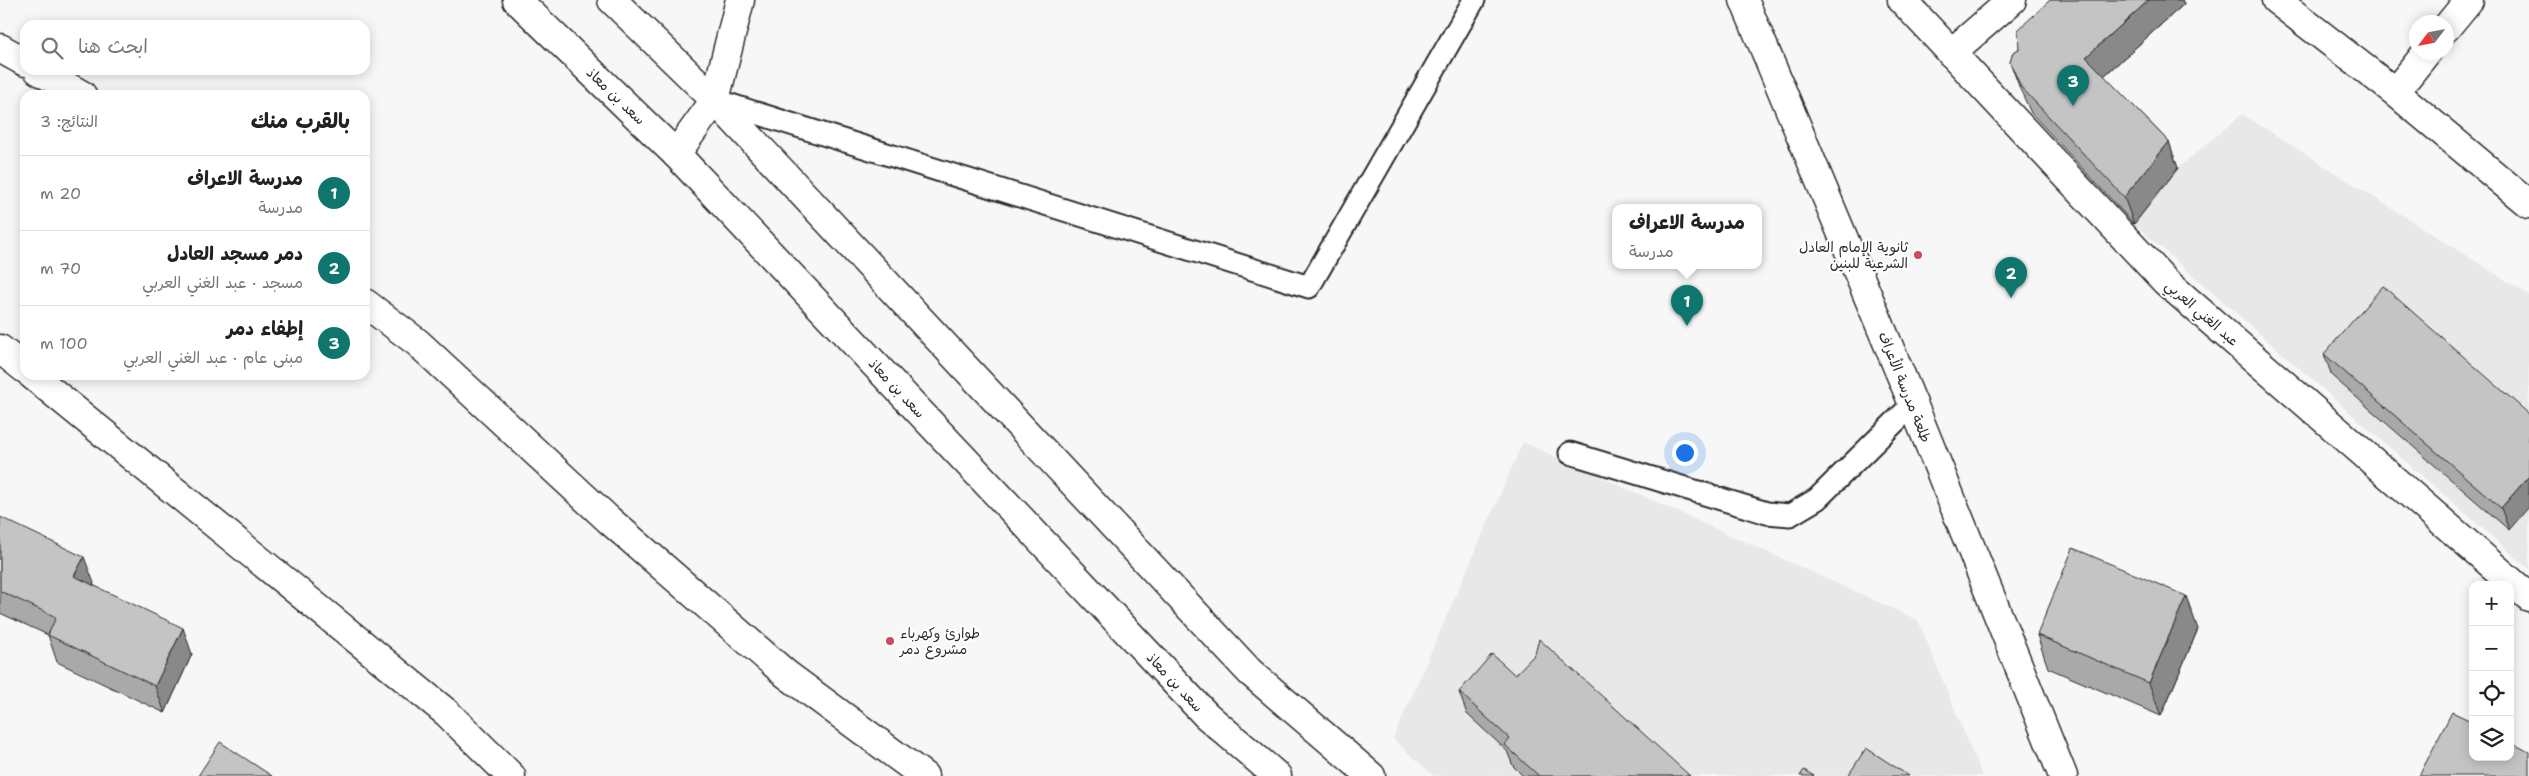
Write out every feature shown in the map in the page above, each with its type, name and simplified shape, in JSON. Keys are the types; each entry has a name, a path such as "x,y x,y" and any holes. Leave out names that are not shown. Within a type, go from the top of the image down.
{"street":[{"name":"سعد بن معاذ","path":"516,0 676,154 1206,715 1277,776"},
{"path":"612,0 715,100 1250,672 1371,776"},
{"path":"676,154 715,100 740,0"},
{"name":"طلعة مدرسة الأعراف","path":"1744,0 1912,404 2062,776"},
{"name":"عبد الغني العربي","path":"1902,0 2165,281 2529,597"},
{"path":"1951,53 2012,0"},
{"path":"2276,0 2395,92 2529,204"},
{"path":"2454,19 2470,0"},
{"path":"0,48 20,59"},
{"path":"2395,92 2421,60"},
{"path":"47,75 73,90"},
{"path":"370,307 418,343 609,520 786,674 924,776"},
{"path":"0,349 20,366"},
{"path":"38,380 447,713 511,776"}],"lane":[{"path":"715,100 1309,287 1474,0"},
{"path":"1570,453 1767,513 1790,515 1817,499 1912,404"}],"shaded area":[{"path":"2242,114 2529,295 2529,569 2134,224 2178,168"},
{"path":"1523,442 1918,620 1982,776 1434,776 1393,739"}],"building":[{"path":"2050,0 2149,0 2086,57 2169,142 2124,197 2021,87 2010,62 2013,52 2019,49 2018,30"},
{"path":"2383,286 2529,414 2529,476 2501,508 2324,354"},
{"path":"0,517 84,557 74,576 183,628 155,686 48,635 56,617 0,591"},
{"path":"2073,548 2186,596 2149,683 2037,635"},
{"path":"1539,639 1690,776 1539,776 1505,745 1510,739 1459,692 1492,654 1515,675 1535,654"},
{"path":"2452,712 2469,720 2469,761 2514,761 2514,744 2529,752 2529,776 2419,776"},
{"path":"220,742 272,776 198,776"},
{"path":"1866,748 1909,776 1848,776"},
{"path":"1804,770 1814,776 1800,776"}],"place":[{"name":"إطفاء دمر","path":"2073,106"},
{"name":"ثانوية الإمام العادل الشرعية للبنين","path":"1918,255"},
{"name":"دمر مسجد العادل","path":"2011,298"},
{"name":"مدرسة الاعراف","path":"1687,326"},
{"name":"طوارئ وكهرباء مشروع دمر","path":"890,641"}]}
